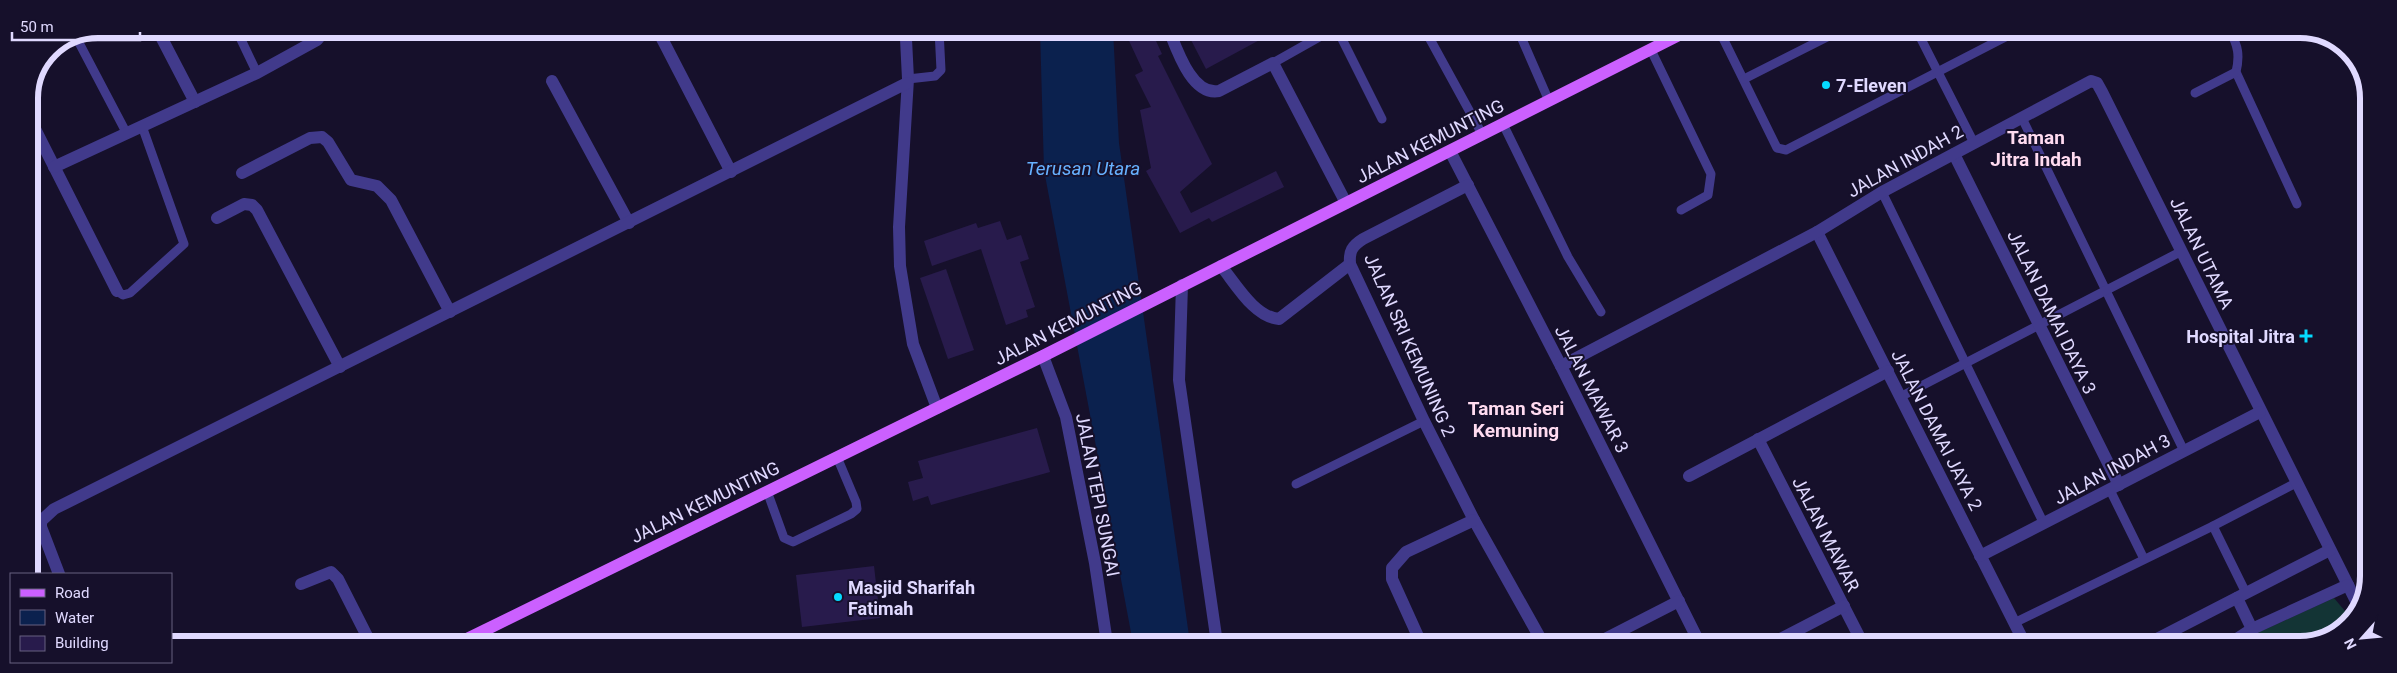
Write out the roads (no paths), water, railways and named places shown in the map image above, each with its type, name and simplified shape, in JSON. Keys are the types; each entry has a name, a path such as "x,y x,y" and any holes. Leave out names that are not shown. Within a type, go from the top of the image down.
{"main road":[{"name":"JALAN KEMUNTING","path":"473,636 1044,356 1676,37"}],"street":[{"path":"161,37 195,102"},
{"path":"54,168 257,73 319,37"},
{"path":"661,37 731,172"},
{"path":"905,37 907,81 899,218 900,266 913,344 937,408"},
{"path":"1171,37 1194,81 1202,89 1212,92 1219,91 1273,63 1346,203"},
{"path":"552,81 629,224"},
{"path":"59,573 41,528 41,521 45,515 130,469 629,224 907,81"},
{"name":"JALAN INDAH 2","path":"1561,366 1817,232 1882,192 2091,81"},
{"name":"JALAN UTAMA","path":"2091,81 2097,83 2102,92 2260,412 2355,599"},
{"path":"38,135 116,291"},
{"path":"242,172 310,138 322,137 351,180 377,186 391,200 450,312"},
{"name":"JALAN MAWAR 3","path":"1450,151 1561,366 1696,636"},
{"name":"JALAN DAMAI DAYA 3","path":"1954,154 2039,325 2114,488"},
{"name":"JALAN SRI KEMUNING 2","path":"1468,185 1358,242 1349,254 1350,264 1424,421 1474,520 1539,636"},
{"path":"217,218 244,204 252,205 257,210 340,367"},
{"name":"JALAN DAMAI JAYA 2","path":"1817,232 2021,636"},
{"path":"1221,266 1260,312 1270,318 1279,318 1350,264"},
{"path":"1182,285 1180,380 1216,636"},
{"name":"JALAN TEPI SUNGAI","path":"1044,356 1068,426 1095,563 1106,636"},
{"path":"1689,476 1888,372"},
{"name":"JALAN INDAH 3","path":"1980,556 2260,412"},
{"name":"JALAN MAWAR","path":"1758,439 1859,636"},
{"path":"1418,636 1392,579 1392,568 1406,552 1474,520"},
{"path":"2163,636 2330,550"},
{"path":"301,584 331,572 338,579 367,636"},
{"path":"2241,636 2252,629 2348,585"},
{"path":"2242,595 2252,629"},
{"path":"1611,636 1679,601"},
{"path":"1786,636 1844,606"}],"lane":[{"path":"240,37 257,73"},
{"path":"907,81 939,74 941,70 939,37"},
{"path":"1273,63 1319,37"},
{"path":"1340,37 1382,119"},
{"path":"1429,37 1482,134"},
{"path":"1521,37 1549,101"},
{"path":"1661,37 1664,43"},
{"path":"1723,37 1777,148 1786,150 2005,37"},
{"path":"1744,79 1825,37"},
{"path":"1920,37 1974,143"},
{"path":"2233,37 2240,57 2236,72 2297,204"},
{"path":"78,41 127,134"},
{"path":"1651,50 1711,174 1708,195 1681,210"},
{"path":"2195,93 2236,72"},
{"path":"2022,118 2184,451"},
{"path":"1503,124 1568,257 1601,312"},
{"path":"116,291 123,295 130,293 184,244 142,126"},
{"path":"1882,192 2044,524"},
{"path":"1900,397 2182,251"},
{"path":"1296,484 1424,421"},
{"path":"767,491 784,538 789,541 793,542 851,514 857,509 856,502 837,457"},
{"path":"2014,623 2214,526 2296,483"},
{"path":"2114,488 2144,559"},
{"path":"2214,526 2242,595"}],"water":[{"name":"Terusan Utara","path":"1040,37 1113,37 1119,143 1189,636 1132,636 1044,170"}],"place":[{"name":"7-Eleven","path":"1826,85"},
{"name":"Hospital Jitra","path":"2306,336"},
{"name":"Masjid Sharifah Fatimah","path":"838,597"}],"district":[{"name":"Taman Jitra Indah","path":"2036,148"},
{"name":"Taman Seri Kemuning","path":"1516,419"}]}
